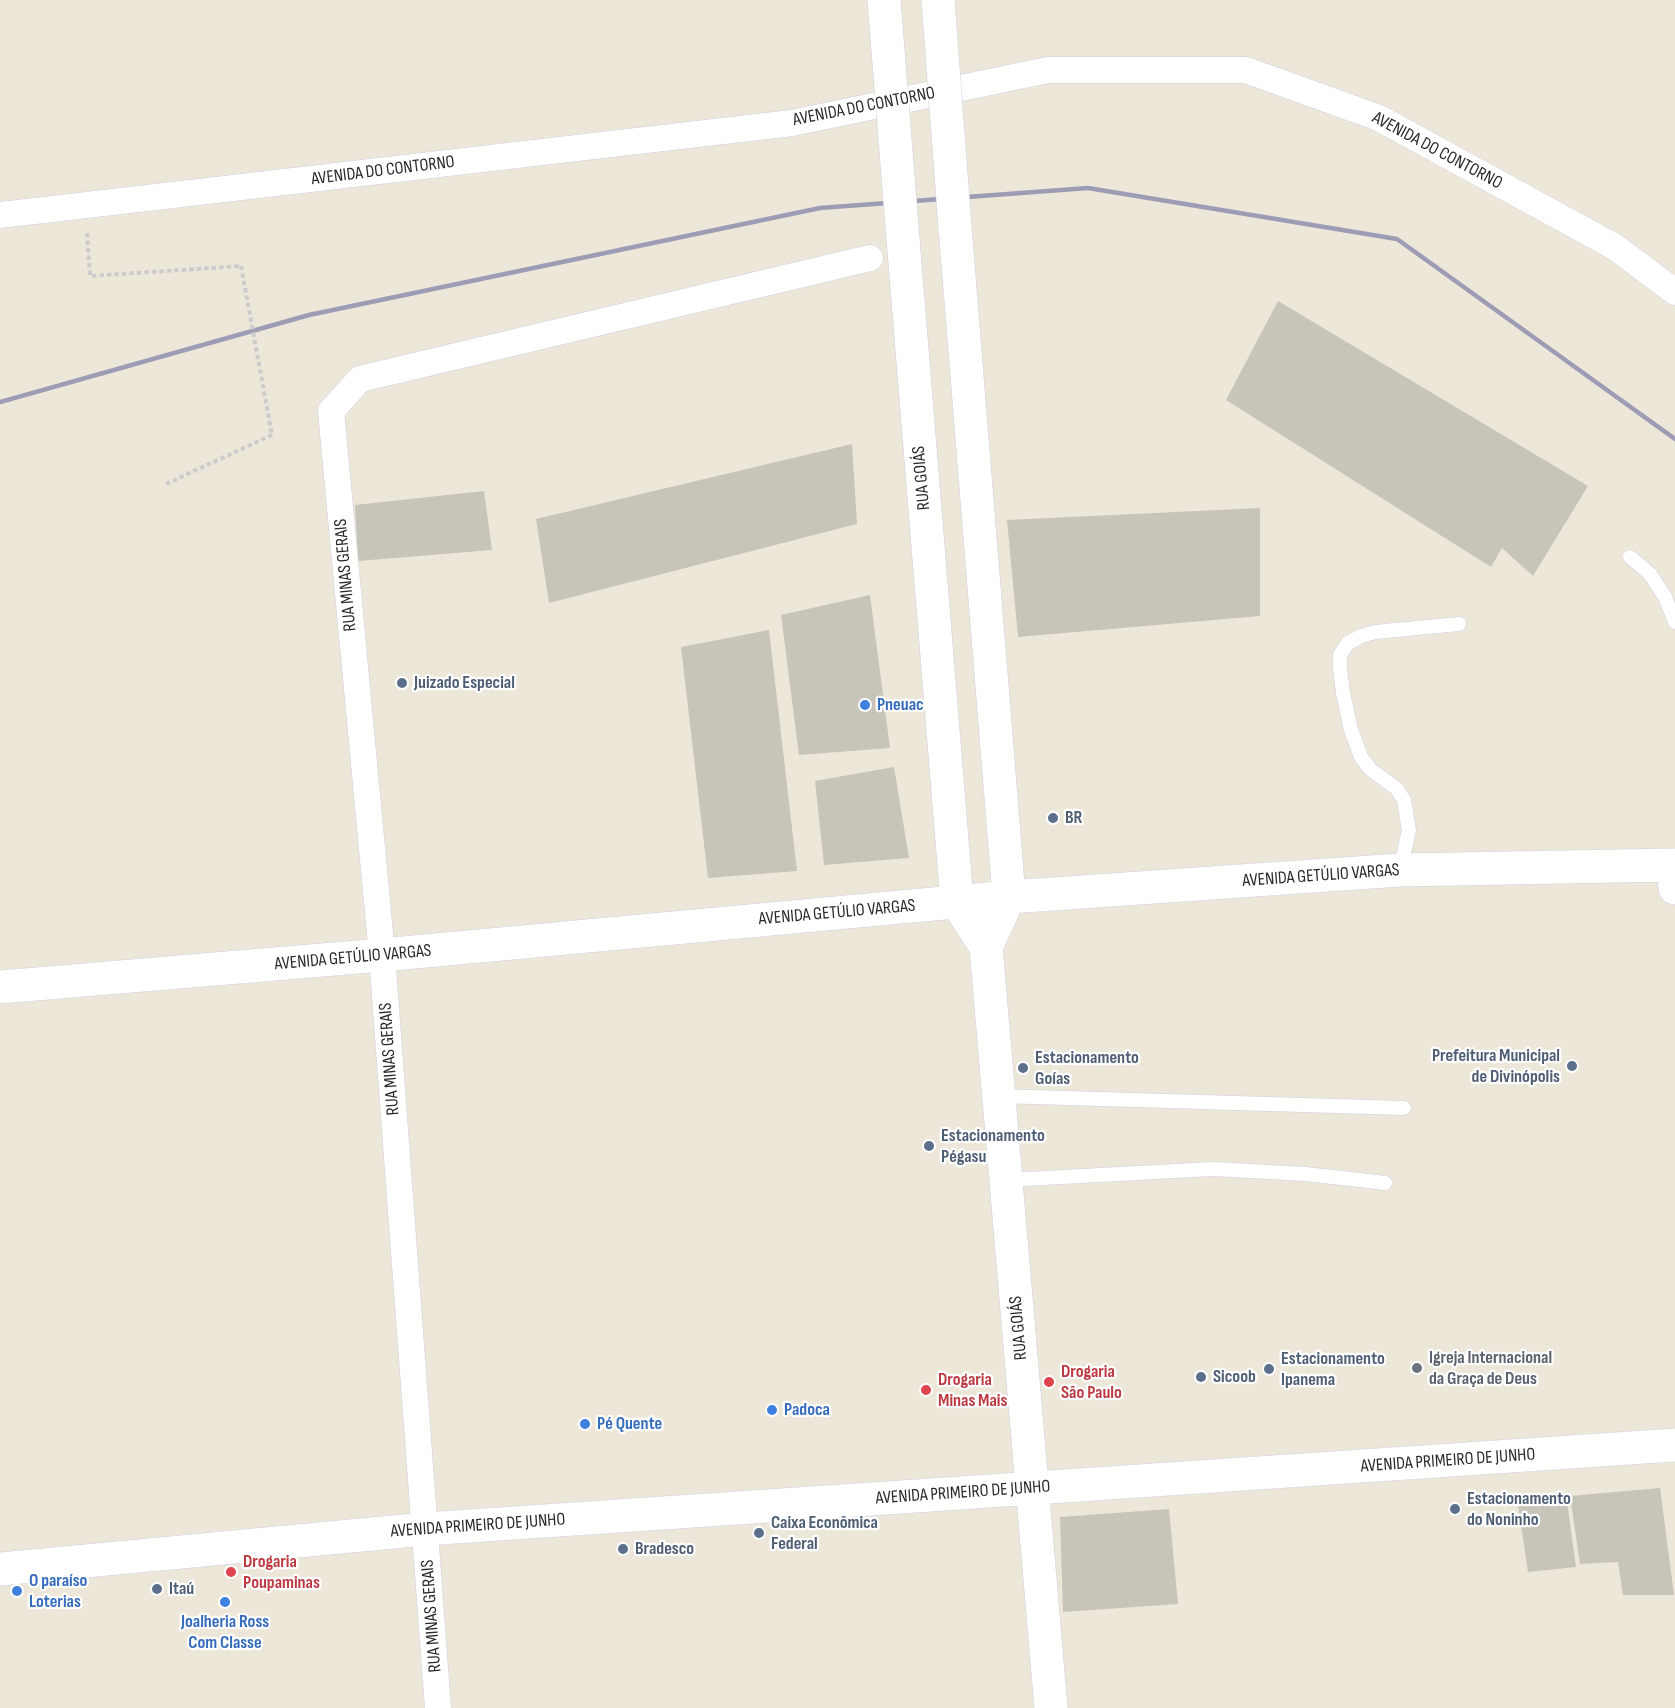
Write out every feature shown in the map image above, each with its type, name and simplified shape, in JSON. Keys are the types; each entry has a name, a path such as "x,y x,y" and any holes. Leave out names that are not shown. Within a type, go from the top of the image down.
{"main road":[{"name":"RUA GOIÁS","path":"884,0 957,902 986,947 1051,1708"},
{"name":"RUA GOIÁS","path":"938,0 1009,897 986,947"},
{"name":"AVENIDA GETÚLIO VARGAS","path":"0,987 382,956 1009,897 1400,870 1674,872"},
{"name":"AVENIDA PRIMEIRO DE JUNHO","path":"0,1569 425,1529 1675,1445"}],"street":[{"name":"AVENIDA DO CONTORNO","path":"0,215 792,123 1048,70 1246,70 1379,118 1615,247 1675,292"},
{"name":"RUA MINAS GERAIS","path":"438,1708 382,956 331,411 360,379 870,258"}],"lane":[{"path":"1629,557 1650,574 1665,597 1675,622"},
{"path":"1400,870 1409,830 1404,800 1397,789 1370,770 1361,758 1351,730 1343,693 1340,655 1348,643 1375,632 1459,624"},
{"path":"999,1096 1404,1108"},
{"path":"1006,1180 1213,1169 1306,1174 1385,1183"}],"path":[{"path":"86,205 90,276 241,266 272,435 166,484"}],"building":[{"path":"1278,301 1588,486 1533,576 1502,548 1491,567 1226,400"},
{"path":"852,444 857,524 549,603 536,519"},
{"path":"484,491 492,550 358,561 355,505"},
{"path":"1260,508 1260,616 1018,637 1007,520"},
{"path":"870,595 890,748 799,755 781,615"},
{"path":"769,630 797,871 708,878 681,647"},
{"path":"894,767 909,858 824,865 815,781"},
{"path":"1660,1488 1674,1595 1623,1595 1618,1562 1580,1564 1570,1496"},
{"path":"1566,1494 1576,1567 1528,1572 1517,1498"},
{"path":"1169,1509 1178,1604 1063,1612 1060,1517"}],"railway":[{"path":"0,402 309,315 820,208 1088,188 1397,239 1675,439"}],"place":[{"name":"Juizado Especial","path":"402,683"},
{"name":"Pneuac","path":"865,705"},
{"name":"BR","path":"1053,818"},
{"name":"Prefeitura Municipal de Divinópolis","path":"1572,1066"},
{"name":"Estacionamento Goías","path":"1023,1068"},
{"name":"Estacionamento Pégasu","path":"929,1146"},
{"name":"Igreja Internacional da Graça de Deus","path":"1417,1368"},
{"name":"Estacionamento Ipanema","path":"1269,1369"},
{"name":"Sicoob","path":"1201,1377"},
{"name":"Drogaria São Paulo","path":"1049,1382"},
{"name":"Drogaria Minas Mais","path":"926,1390"},
{"name":"Padoca","path":"772,1410"},
{"name":"Pé Quente","path":"585,1424"},
{"name":"Estacionamento do Noninho","path":"1455,1509"},
{"name":"Caixa Econômica Federal","path":"759,1533"},
{"name":"Bradesco","path":"623,1549"},
{"name":"Drogaria Poupaminas","path":"231,1572"},
{"name":"Itaú","path":"157,1589"},
{"name":"O paraíso Loterias","path":"17,1591"},
{"name":"Joalheria Ross Com Classe","path":"225,1602"}]}
